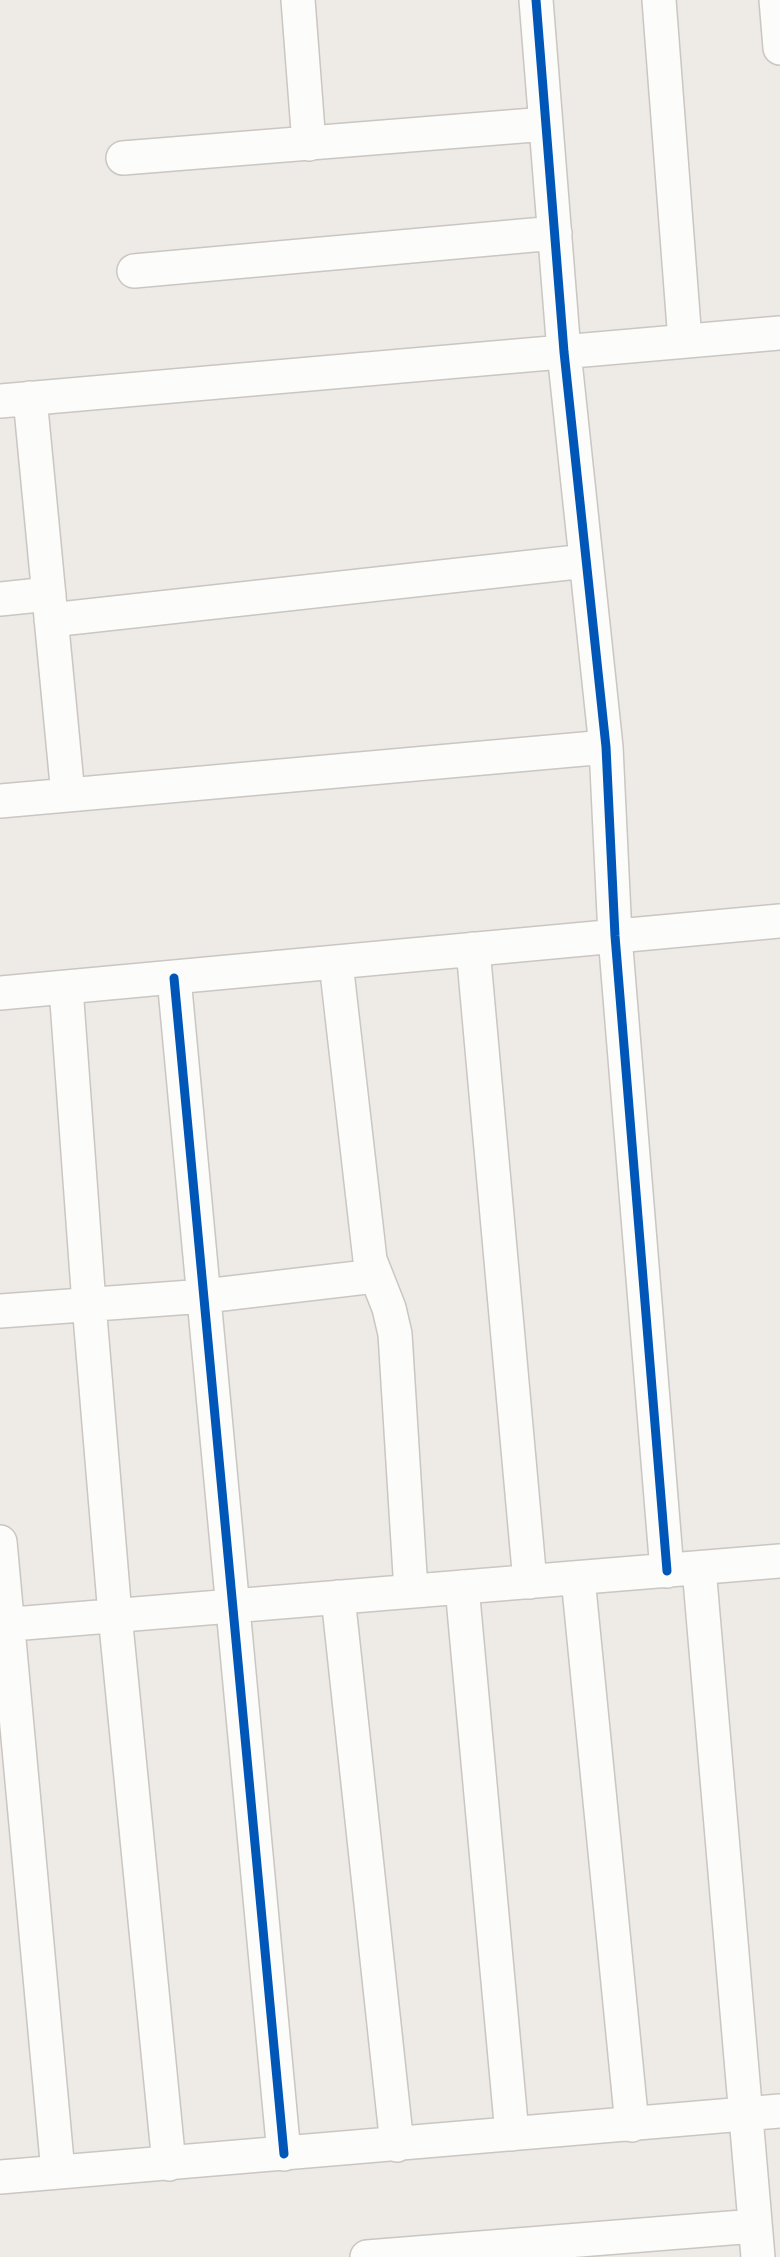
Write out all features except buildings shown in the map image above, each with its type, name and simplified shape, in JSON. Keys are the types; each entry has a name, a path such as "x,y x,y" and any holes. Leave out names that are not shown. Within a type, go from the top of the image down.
{"street":[{"path":"298,0 309,144"},
{"path":"536,0 564,352 606,747 615,936 667,1571"},
{"path":"659,0 685,341"},
{"path":"776,0 780,48"},
{"path":"123,158 546,124"},
{"path":"134,271 555,233"},
{"path":"68,795 50,607 15,399 780,333"},
{"path":"0,599 50,607 586,561"},
{"path":"0,801 606,747"},
{"path":"0,993 780,921"},
{"path":"473,949 530,1582"},
{"path":"336,963 370,1260 389,1308 394,1334 411,1592"},
{"path":"174,978 284,2154"},
{"path":"66,987 115,1615 169,2164"},
{"path":"0,1311 205,1296 375,1276"},
{"path":"0,1542 3,1625 58,2172"},
{"path":"3,1625 780,1562"},
{"path":"367,2257 757,2241 744,2114 699,1568"},
{"path":"578,1578 632,2124"},
{"path":"462,1587 512,2134"},
{"path":"338,1597 397,2145"},
{"path":"0,2177 780,2112"}],"cycle path":[{"path":"536,0 564,352 606,747 615,936 667,1571"},
{"path":"174,978 284,2154"}]}
